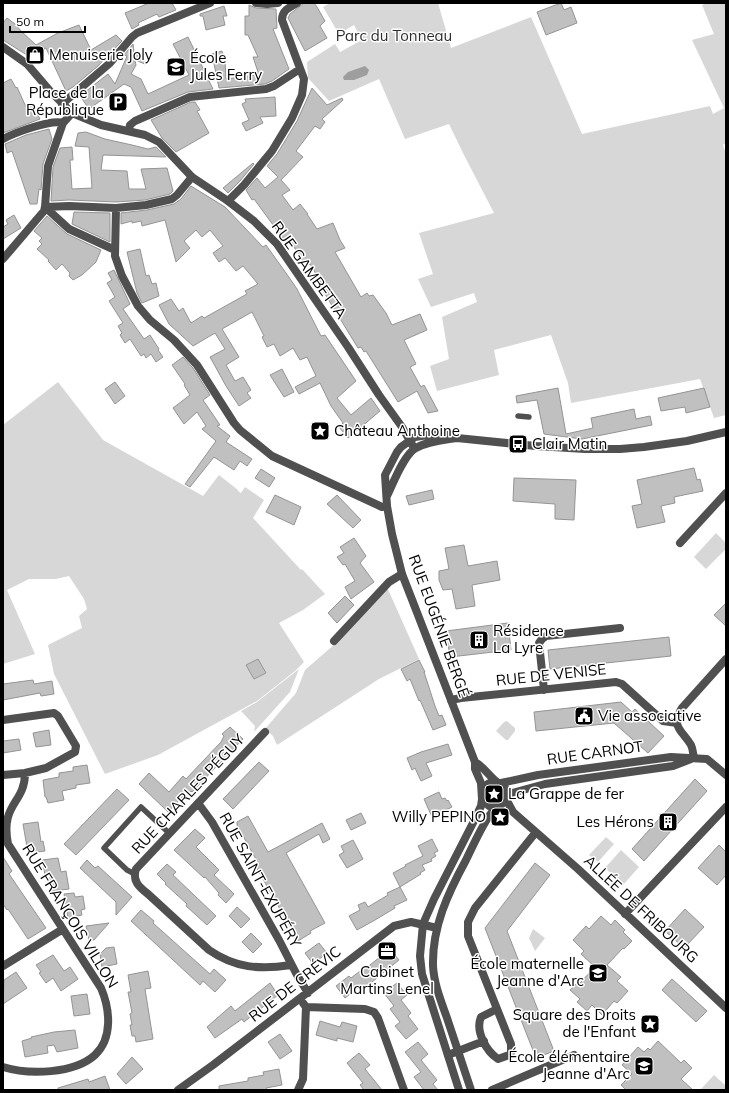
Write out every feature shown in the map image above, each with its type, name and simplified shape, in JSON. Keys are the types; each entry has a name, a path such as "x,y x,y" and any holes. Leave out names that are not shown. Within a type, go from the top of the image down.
{"street":[{"path":"62,104 110,63 137,33 210,3"},
{"path":"256,3 278,3"},
{"path":"228,201 244,185 272,151 292,118 304,89 304,79 282,20 282,14 297,3"},
{"path":"3,46 27,64 62,104 72,113 100,125 129,131 130,125 134,121 184,99 266,89 274,86 300,69"},
{"path":"3,259 40,217 45,207 48,166 63,123 72,113"},
{"path":"3,139 12,134 38,126 55,122 63,123"},
{"name":"RUE GAMBETTA","path":"129,131 149,136 159,142 192,177 228,201 254,221 277,244 348,347 414,448"},
{"path":"45,207 69,206 116,208 146,205 172,199 177,196 192,177"},
{"path":"45,207 69,229 115,250"},
{"path":"116,208 115,250 117,261 122,276 141,311 178,344 198,365 234,423 240,430 272,456 382,507 387,506"},
{"path":"410,440 426,434 441,433 457,438 568,449 620,449 686,441 726,432"},
{"path":"386,497 408,456 414,448 432,442 457,438"},
{"name":"RUE EUGÉNIE BERGÉ","path":"410,440 397,452 385,475 387,506 392,534 402,574 475,762 475,769 481,783 482,796"},
{"path":"680,543 726,493"},
{"path":"334,641 389,582 402,574"},
{"path":"544,690 539,643 542,639 546,636 620,628"},
{"path":"694,758 691,746 678,729 676,723 677,716 682,708 726,659"},
{"name":"RUE DE VENISE","path":"451,700 619,683 663,721 676,723"},
{"path":"3,720 54,713 58,716 76,744 76,749 74,752 46,768 25,773 3,774"},
{"name":"RUE CHARLES PÉGUY","path":"265,732 169,833 136,869 134,874 138,885 209,950 219,957 238,964 256,967 291,965"},
{"name":"RUE CARNOT","path":"499,782 538,775 671,757 707,759 726,775"},
{"name":"RUE CARNOT","path":"506,798 512,793 545,784 673,766 694,758"},
{"name":"RUE EUGÉNIE BERGÉ","path":"475,762 481,765 490,777 499,782"},
{"name":"RUE FRANÇOIS VILLON","path":"3,1067 35,1072 75,1066 96,1054 104,1041 108,1023 107,1006 100,988 8,844 4,830 4,817 8,807 24,786 25,773"},
{"path":"460,1090 422,974 420,952 423,924 434,898 481,806 482,789 488,783 499,782 506,790 506,798 503,804 498,806 492,812 450,889 437,928 433,959 434,975 438,993 471,1090"},
{"path":"482,796 489,806 498,806"},
{"name":"ALLÉE DE FRIBOURG","path":"506,798 513,812 578,869 726,1008"},
{"name":"RUE SAINT-EXUPÉRY","path":"198,803 216,829 308,993"},
{"path":"625,914 726,807"},
{"path":"497,1010 481,1017 479,1027 491,1054 498,1059 511,1053 511,1044 468,936 468,922 475,908 536,832"},
{"name":"RUE DE CRÉVIC","path":"178,1090 214,1065 394,926 407,923 423,924 437,928"},
{"path":"3,966 62,929"},
{"path":"298,1090 303,1079 306,1008 300,998"},
{"path":"306,1008 365,1009 374,1012 378,1018 404,1090"},
{"path":"448,1055 484,1041"},
{"path":"492,1090 574,1055"}],"lane":[{"path":"518,416 529,417"},
{"path":"134,874 127,870 104,848 141,807 169,833"}],"green space":[{"name":"Parc du Tonneau","path":"330,3 438,3 451,48 531,17 582,134 710,106 713,114 724,108 692,40 714,34 702,5 707,3 726,3 726,143 723,145 726,154 726,415 714,418 700,379 571,403 568,383 551,335 494,350 499,375 437,391 430,366 449,359 442,317 477,302 474,293 431,307 418,279 433,274 419,233 494,213 449,124 405,139 379,79 329,101 308,78 307,62 335,44 340,52 362,40 354,25 339,34 323,7"},
{"path":"58,382 103,440 203,496 219,475 241,493 245,487 264,500 253,518 325,594 303,610 279,623 304,662 295,671 257,701 158,755 105,774 54,674 48,645 82,628 79,616 87,609 84,599 69,576 56,579 29,579 7,590 35,654 3,664 3,425"},
{"path":"716,533 726,543 726,549 706,569 694,557"},
{"path":"387,587 419,659 379,679 277,745 273,736 265,729 296,693 305,670 336,643"},
{"path":"299,669 290,692 254,732 255,726 241,711 257,702"},
{"path":"507,721 515,728 515,731 508,740 506,740 496,731 504,722"},
{"path":"606,837 614,844 598,862 589,855"},
{"path":"621,850 639,867 623,885 605,868"},
{"path":"533,929 545,938 535,951 529,938"},
{"path":"714,1075 726,1086 726,1090 700,1090"}],"shaded area":[{"path":"365,66 369,70 367,75 354,80 344,80 343,77 348,72"}],"building":[{"path":"149,3 172,3 176,10 159,17 157,14 138,23 139,25 132,29 125,13"},
{"path":"304,3 314,3 317,7 325,21 320,26 327,38 305,51 288,18 290,14"},
{"path":"561,3 564,10 571,7 577,23 546,35 537,12"},
{"path":"249,5 256,8 276,9 277,28 273,29 289,69 265,84 219,88 212,54 222,51 225,61 226,79 257,75 258,72 253,57 258,57 248,35 245,35 245,16 249,16"},
{"path":"224,6 227,16 223,16 225,25 206,30 203,16 200,16 200,14"},
{"path":"7,18 36,45 58,33 79,25 91,50 116,35 122,41 98,66 66,91 46,48 30,57 3,40 3,23"},
{"path":"188,37 213,89 188,92 142,111 131,87 124,84 89,109 80,96 108,74 115,84 127,56 124,55 133,44 134,52 146,63 145,64 135,60 136,65 131,74 141,79 148,94 189,75 173,44"},
{"path":"11,79 16,88 17,87 26,107 32,104 40,119 3,133 3,83"},
{"path":"312,88 327,105 342,98 343,100 322,119 325,122 320,129 315,126 296,151 303,157 281,180 290,190 282,195 293,210 300,204 317,229 333,223 345,248 335,252 361,297 367,293 369,296 373,295 386,313 392,325 420,314 427,330 404,340 416,364 410,367 421,387 424,385 438,411 428,413 417,391 398,402 366,351 364,352 361,347 358,348 320,286 322,284 310,264 306,267 291,242 287,244 254,199 252,200 246,190 257,178 265,188 278,177 267,166 277,154 297,121"},
{"path":"275,97 276,116 260,117 263,123 246,131 242,123 249,120 242,104 246,102 245,99"},
{"path":"191,102 195,102 200,110 197,111 209,133 176,152 162,138 151,120"},
{"path":"49,129 52,139 43,164 41,190 39,189 37,204 30,204 12,151 7,153 5,144 26,135"},
{"path":"86,132 105,139 148,149 156,147 166,157 103,155 101,170 127,171 129,189 146,189 141,169 167,168 173,191 170,194 145,200 116,202 69,200 51,201 53,167 60,148 72,147 73,160 70,160 72,189 92,188 89,147 75,146 78,133"},
{"path":"253,163 254,164 240,181 228,193 223,188"},
{"path":"191,186 225,207 263,247 266,245 286,273 297,289 321,336 325,335 356,381 337,398 351,415 371,398 380,411 348,438 339,427 343,423 331,406 320,383 299,394 295,387 316,376 307,357 300,360 293,348 280,356 274,344 267,347 262,337 264,336 252,312 222,329 239,357 226,365 235,381 243,377 251,390 247,393 251,398 239,406 210,357 225,349 215,333 193,346 169,324 159,305 171,299 179,311 183,308 191,323 202,316 204,318 247,294 245,291 258,284 243,266 236,271 225,258 219,262 213,253 223,246 210,230 202,237 196,230 184,241 190,248 176,262 165,220 142,226 141,221 132,223 132,221 121,224 121,213 147,210 174,204 181,199"},
{"path":"74,212 110,213 110,242 72,224"},
{"path":"14,215 21,228 3,239 3,227 8,224 6,220"},
{"path":"47,216 67,234 101,250 96,262 82,275 73,280 69,276 70,273 62,264 56,270 48,261 49,260 37,249 42,244 39,241 42,238 34,231"},
{"path":"140,249 146,276 149,275 152,284 156,283 159,296 142,303 137,293 127,252"},
{"path":"114,270 130,304 123,309 144,339 150,335 163,357 156,362 151,354 146,358 144,354 141,356 130,339 125,343 120,335 122,333 118,326 123,323 109,301 115,297 107,283 112,280 108,273"},
{"path":"183,357 193,368 210,395 203,400 220,425 217,426 230,436 226,442 252,459 247,466 240,461 234,470 214,457 190,487 185,484 216,441 202,429 206,426 197,412 184,424 173,408 190,395 184,385 185,384 172,365"},
{"path":"282,369 294,392 284,397 270,375"},
{"path":"115,382 125,396 115,404 105,389"},
{"path":"558,388 566,434 593,428 591,418 634,409 636,419 650,416 652,425 582,439 544,434 537,400 517,403 516,396"},
{"path":"704,388 710,407 686,413 685,407 661,411 658,398"},
{"path":"694,468 697,480 700,479 703,491 674,497 675,503 661,506 665,522 637,528 632,506 642,504 637,480"},
{"path":"261,469 275,478 269,487 255,478"},
{"path":"514,478 576,480 574,520 555,519 555,504 513,501"},
{"path":"432,490 434,499 409,505 406,496"},
{"path":"275,495 301,507 294,525 266,512"},
{"path":"337,495 361,520 353,528 327,504"},
{"path":"354,538 366,556 360,563 374,582 351,599 345,587 355,581 345,564 343,565 337,557 344,553 340,547"},
{"path":"464,545 468,566 497,561 500,580 472,585 475,606 456,609 452,589 443,590 439,580 439,571 449,569 445,548"},
{"path":"345,596 354,605 337,623 328,613"},
{"path":"726,603 726,626 714,615"},
{"name":"Résidence La Lyre","path":"508,623 511,650 450,657 446,631"},
{"path":"669,637 671,656 550,669 548,650"},
{"path":"258,659 266,673 254,679 246,665"},
{"path":"419,660 425,672 439,716 442,715 446,725 433,730 410,679 407,681 401,669"},
{"path":"33,680 34,684 52,681 54,694 41,696 40,693 3,700 3,684"},
{"path":"621,702 632,712 635,709 664,736 648,753 614,723 536,731 534,712"},
{"path":"230,727 243,739 192,792 191,791 187,795 185,794 168,812 139,784 149,773 169,792 183,776 186,779 221,742 224,736 222,734"},
{"path":"49,730 51,745 36,747 33,733"},
{"path":"19,739 21,750 3,753 3,741"},
{"path":"448,744 452,755 426,763 432,776 421,781 415,768 412,770 407,758"},
{"path":"259,762 269,771 233,809 223,799"},
{"path":"87,765 90,783 76,785 76,788 62,791 64,800 48,803 45,797 43,780 59,777 59,773 73,771 73,767"},
{"name":"Les Hérons","path":"695,779 707,791 644,861 632,849"},
{"path":"117,789 129,800 76,855 64,844"},
{"path":"439,792 442,799 445,798 447,801 448,800 452,807 432,817 424,799"},
{"path":"361,813 366,823 351,830 346,820"},
{"path":"248,816 268,852 322,823 330,839 323,843 319,834 286,853 325,923 310,931 311,933 298,941 255,865 258,863 237,825 237,822"},
{"path":"38,822 41,842 43,841 45,851 28,853 23,824"},
{"path":"195,829 205,838 196,847 219,870 214,875 234,894 226,903 205,877 204,878 174,850"},
{"path":"432,839 438,851 434,853 436,856 431,859 432,861 422,865 425,870 420,873 421,874 400,887 393,873 423,856 418,846"},
{"path":"353,840 363,859 347,868 339,855 344,852 341,846"},
{"path":"719,845 726,852 726,875 717,885 698,868"},
{"path":"3,857 12,871 9,874 46,928 28,939 3,904"},
{"path":"58,858 61,872 66,871 69,889 52,891 49,874 45,875 42,860"},
{"path":"87,860 95,868 98,866 132,897 116,915 116,902 80,868"},
{"path":"535,863 550,875 507,931 554,1051 536,1058 485,928"},
{"path":"167,864 176,872 173,875 216,916 207,925 186,906 187,904 165,884 166,883 157,874"},
{"path":"400,887 407,900 394,906 395,908 357,930 349,916 360,910 358,905 365,902 368,907 388,895 387,893"},
{"path":"74,893 75,897 83,896 85,909 81,910 82,915 68,918 64,894"},
{"path":"237,907 250,919 241,928 229,916"},
{"path":"685,909 704,927 684,948 665,931"},
{"path":"141,910 154,921 153,923 210,974 214,969 226,980 215,992 203,981 200,985 131,921"},
{"path":"601,916 611,925 615,920 625,930 623,932 632,941 607,965 621,977 617,981 628,991 617,1003 614,1001 602,1015 592,1005 587,1011 577,1002 580,999 570,990 578,982 579,984 595,967 581,954 584,951 573,940 586,926 589,929"},
{"path":"109,923 94,940 89,940 86,926"},
{"path":"251,933 262,944 253,953 242,942"},
{"path":"319,943 327,953 313,964 305,953"},
{"path":"114,947 117,964 102,967 100,954 106,948"},
{"path":"390,949 399,960 361,991 359,987 345,998 336,986 349,976 351,978 364,968 365,969"},
{"path":"53,955 64,971 70,967 78,979 61,991 53,978 46,983 39,973 41,972 36,965"},
{"path":"148,971 151,988 145,989 153,1039 136,1042 135,1036 132,1036 130,1025 132,1025 130,1014 132,1013 128,992 131,992 128,975"},
{"path":"16,972 27,988 3,1004 4,980"},
{"path":"672,979 707,1011 696,1022 662,990"},
{"path":"270,983 278,995 244,1022 242,1019 215,1038 207,1027 231,1006 235,1011"},
{"path":"397,983 407,995 401,1000 411,1013 408,1016 418,1029 406,1039 395,1026 400,1022 390,1009 394,1006 384,993"},
{"path":"87,994 90,1014 74,1016 71,996"},
{"path":"320,1021 340,1027 342,1022 357,1026 353,1042 337,1038 337,1041 316,1035"},
{"path":"75,1030 78,1048 57,1052 54,1045 47,1046 48,1053 25,1057 22,1041 32,1038 31,1037 54,1032"},
{"path":"280,1034 292,1051 280,1059 268,1042"},
{"path":"658,1041 681,1063 684,1060 692,1068 681,1079 693,1090 626,1090 621,1085 632,1074 622,1065 638,1047 644,1052 648,1048 650,1050"},
{"path":"418,1042 428,1054 421,1060 437,1080 433,1084 438,1090 424,1090 414,1077 421,1072 405,1052"},
{"path":"359,1053 370,1065 365,1069 382,1090 364,1090 360,1085 363,1083 347,1063"},
{"path":"132,1057 143,1069 126,1084 117,1074"},
{"path":"279,1069 282,1085 266,1088 267,1090 219,1090 219,1086 248,1081 248,1078 264,1075 263,1072"},
{"path":"105,1076 110,1090 58,1090 58,1088 88,1079 89,1082"}],"place":[{"name":"Menuiserie Joly","path":"35,55"},
{"name":"École Jules Ferry","path":"176,67"},
{"name":"Place de la République","path":"118,102"},
{"name":"Château Anthoine","path":"320,431"},
{"name":"Clair Matin","path":"518,444"},
{"name":"Résidence La Lyre","path":"479,640"},
{"name":"Vie associative","path":"584,716"},
{"name":"La Grappe de fer","path":"494,794"},
{"name":"Willy PEPINO","path":"500,817"},
{"name":"Les Hérons","path":"668,822"},
{"name":"Cabinet Martins Lenel","path":"387,951"},
{"name":"École maternelle Jeanne d'Arc","path":"598,973"},
{"name":"Square des Droits de l'Enfant","path":"650,1024"},
{"name":"École élémentaire Jeanne d'Arc","path":"644,1066"}]}
